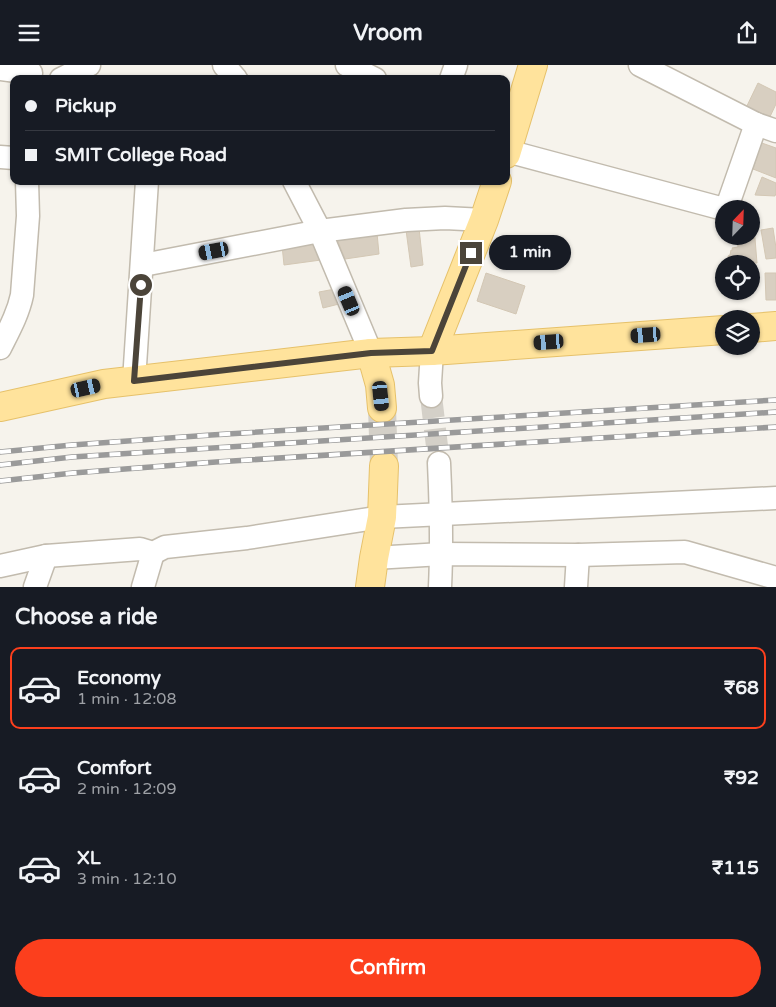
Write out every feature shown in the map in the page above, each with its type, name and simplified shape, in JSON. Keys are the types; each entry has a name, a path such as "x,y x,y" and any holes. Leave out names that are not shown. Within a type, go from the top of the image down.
{"main road":[{"path":"510,142 533,65"},
{"path":"432,351 484,220 496,185"},
{"path":"760,327 776,326"},
{"path":"0,407 104,384 371,353 432,351 715,331"},
{"path":"371,353 380,385 382,408"},
{"path":"370,587 382,517 384,466"}],"street":[{"path":"69,75 89,65"},
{"path":"224,65 233,75"},
{"path":"347,65 367,75"},
{"path":"510,153 720,209 727,207 766,127 640,65"},
{"path":"0,69 31,72"},
{"path":"0,348 16,317 22,295 28,216 27,185"},
{"path":"134,381 147,185"},
{"path":"296,185 320,231 371,353"},
{"path":"143,265 320,231 406,220 445,218 484,220"},
{"path":"431,396 432,351"},
{"path":"439,463 442,514 440,587"},
{"path":"0,566 46,556 140,549 153,553 165,547 247,538 382,517 776,498"},
{"path":"374,558 442,555 578,555 685,552 776,578"},
{"path":"143,587 153,553"},
{"path":"576,587 578,555"},
{"path":"35,587 46,556"}],"building":[{"path":"758,83 776,92 776,104 767,123 744,112"},
{"path":"759,142 776,148 776,178 753,169 756,160 752,158"},
{"path":"762,177 776,183 775,196 755,195"},
{"path":"419,228 423,265 411,267 406,230"},
{"path":"773,228 776,258 766,259 761,230"},
{"path":"377,233 379,254 345,259 337,239"},
{"path":"314,239 321,260 284,265 282,245"},
{"path":"738,245 756,245 756,255 730,255 731,250 733,250 732,248 738,247"},
{"path":"486,273 525,286 516,314 477,301"},
{"path":"765,273 776,273 776,300 766,300"},
{"path":"335,289 339,304 323,308 319,292"}],"tunnel":[{"path":"431,396 439,463"},
{"path":"382,408 384,466"}],"railway":[{"path":"0,452 211,435 776,400"},
{"path":"0,465 72,457 776,412"},
{"path":"0,481 73,473 216,462 776,427"}],"route":[{"path":"141,285 134,381 371,353 432,351 471,253"}]}
